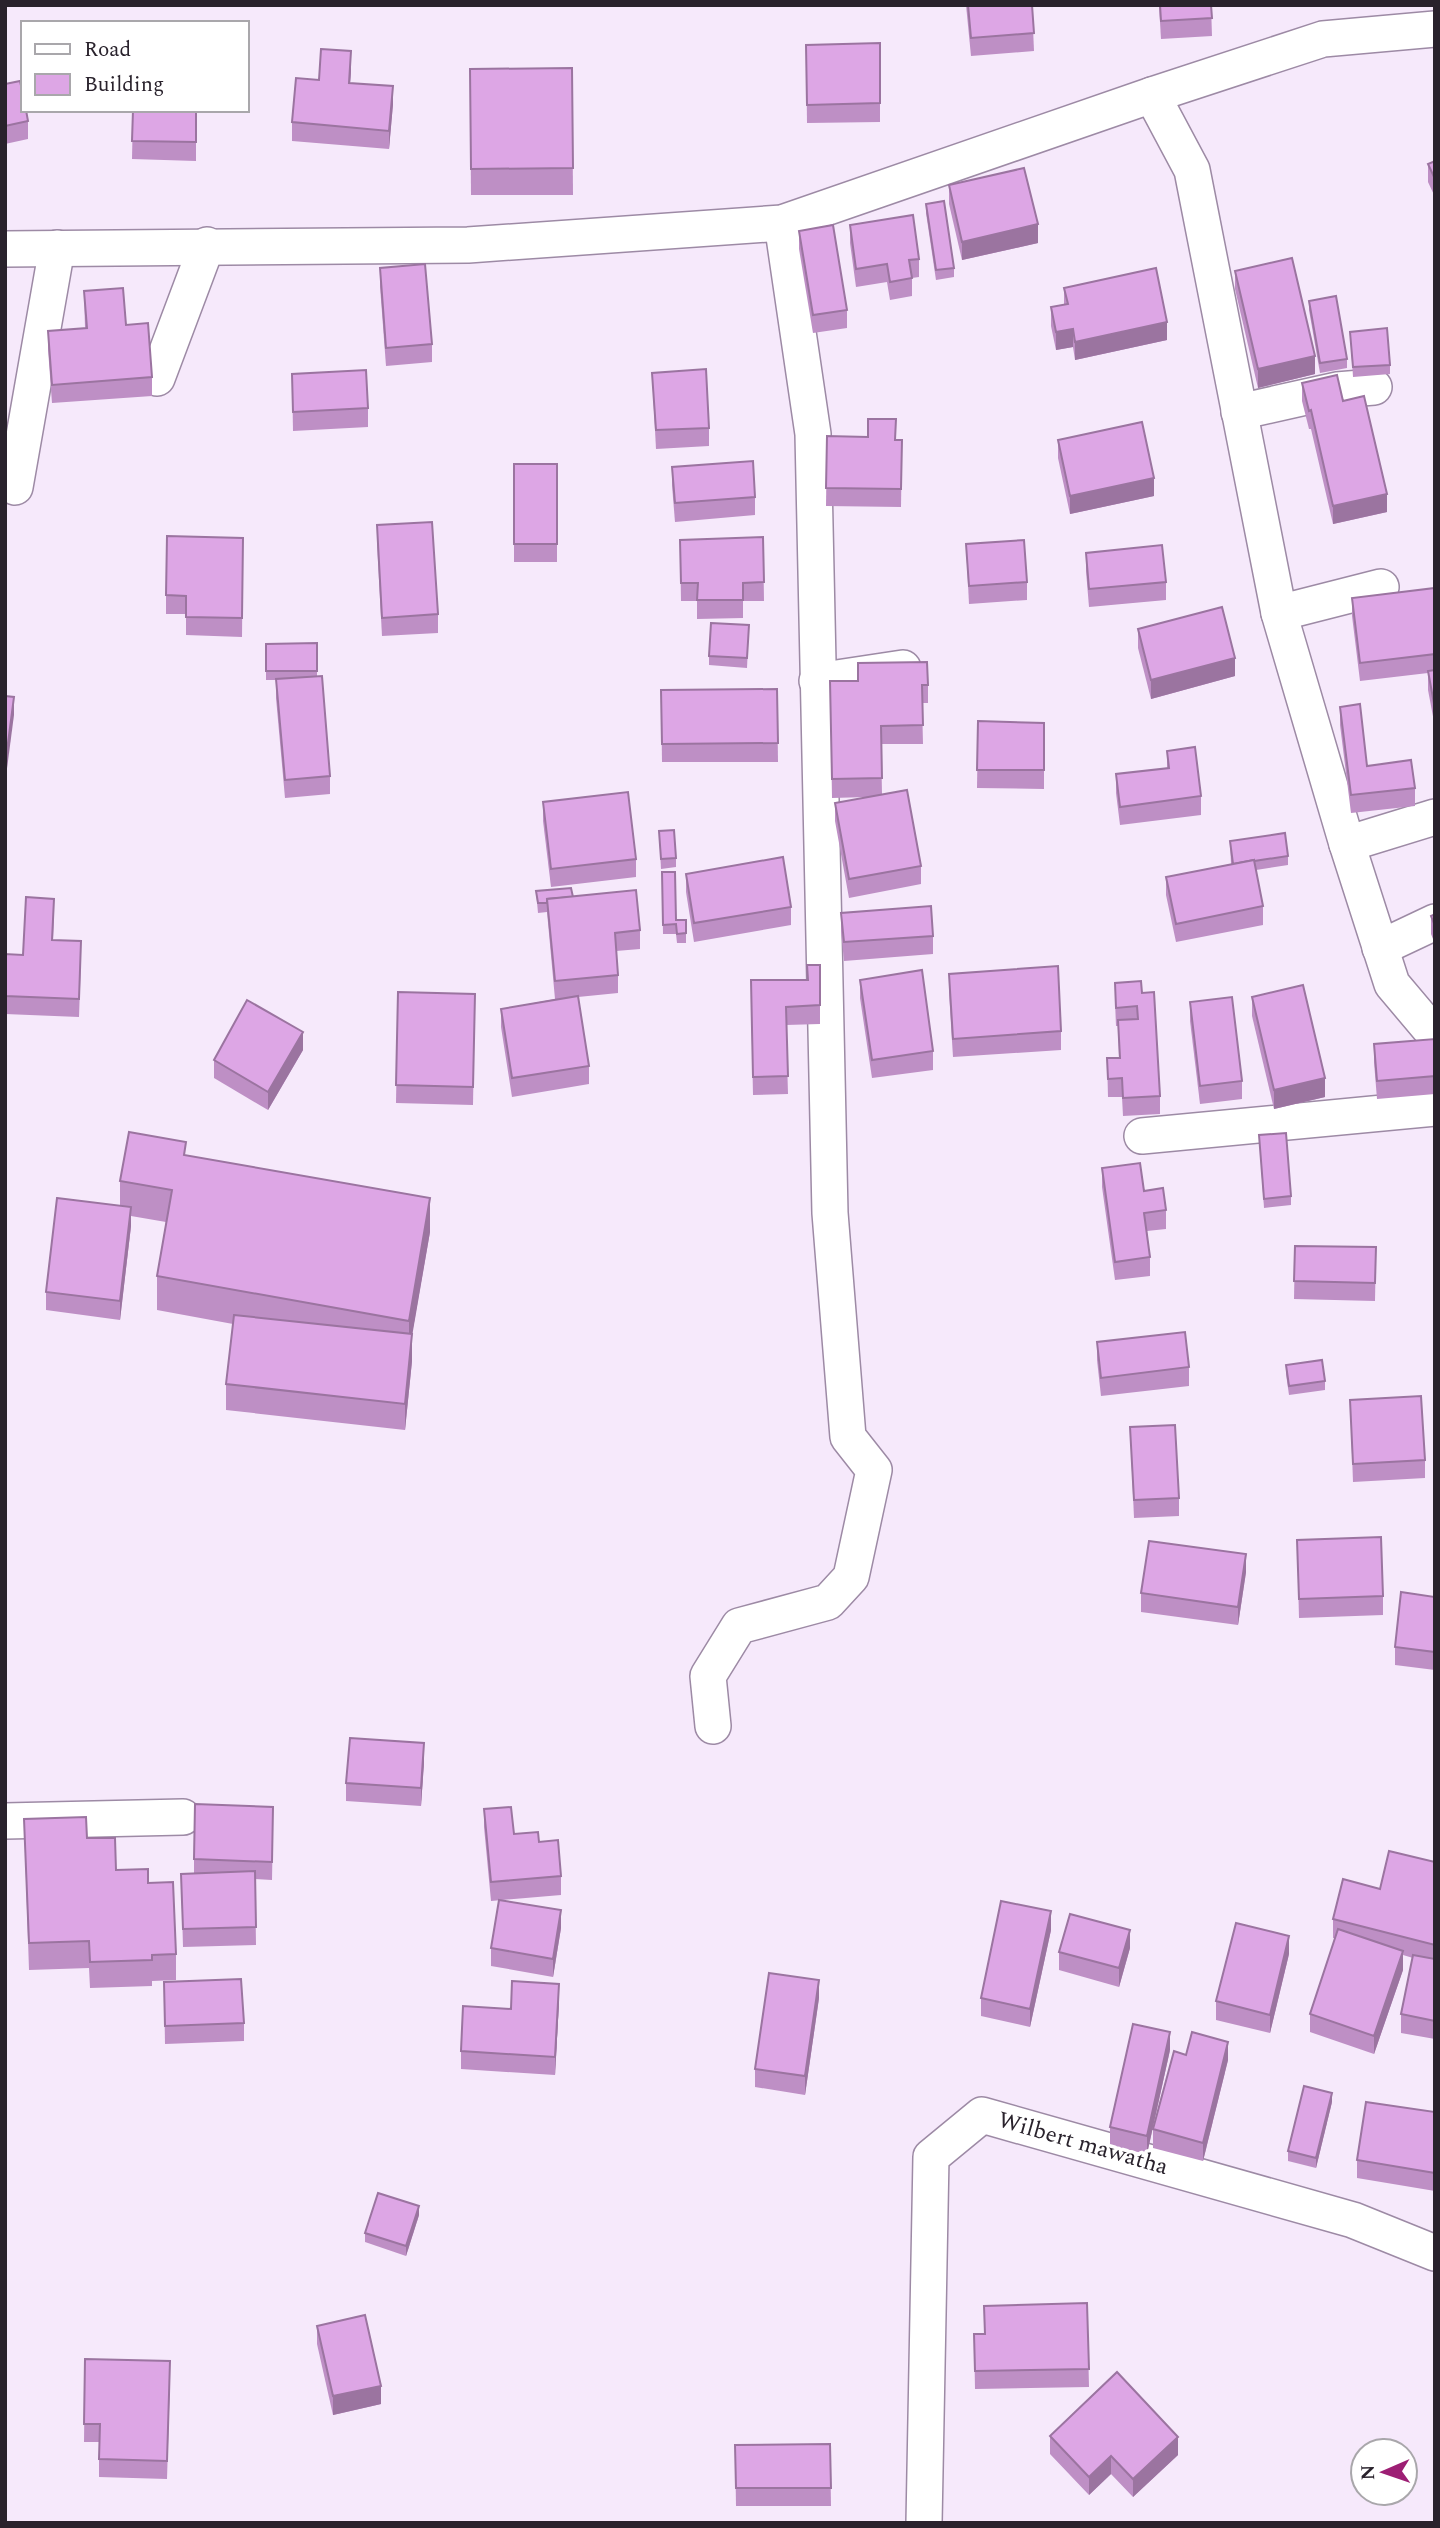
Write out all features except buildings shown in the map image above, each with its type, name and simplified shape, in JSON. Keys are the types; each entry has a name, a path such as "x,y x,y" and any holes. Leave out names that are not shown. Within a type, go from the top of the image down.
{"street":[{"path":"5,248 468,245 782,223 1323,39 1435,29"},
{"path":"1152,95 1192,170 1279,613 1348,844 1392,984 1435,1035"},
{"path":"713,1726 708,1676 739,1626 828,1602 851,1577 874,1469 848,1437 831,1226 813,434 782,223"},
{"path":"157,378 207,245"},
{"path":"15,487 57,248"},
{"path":"1239,412 1337,390 1374,387"},
{"path":"1279,613 1381,587"},
{"path":"817,681 919,665"},
{"path":"1348,844 1435,817"},
{"path":"1380,948 1435,922"},
{"path":"1142,1136 1435,1108"},
{"path":"5,1821 183,1816"},
{"name":"Wilbert mawatha","path":"924,2523 931,2157 982,2115 1353,2220 1435,2253"}]}
